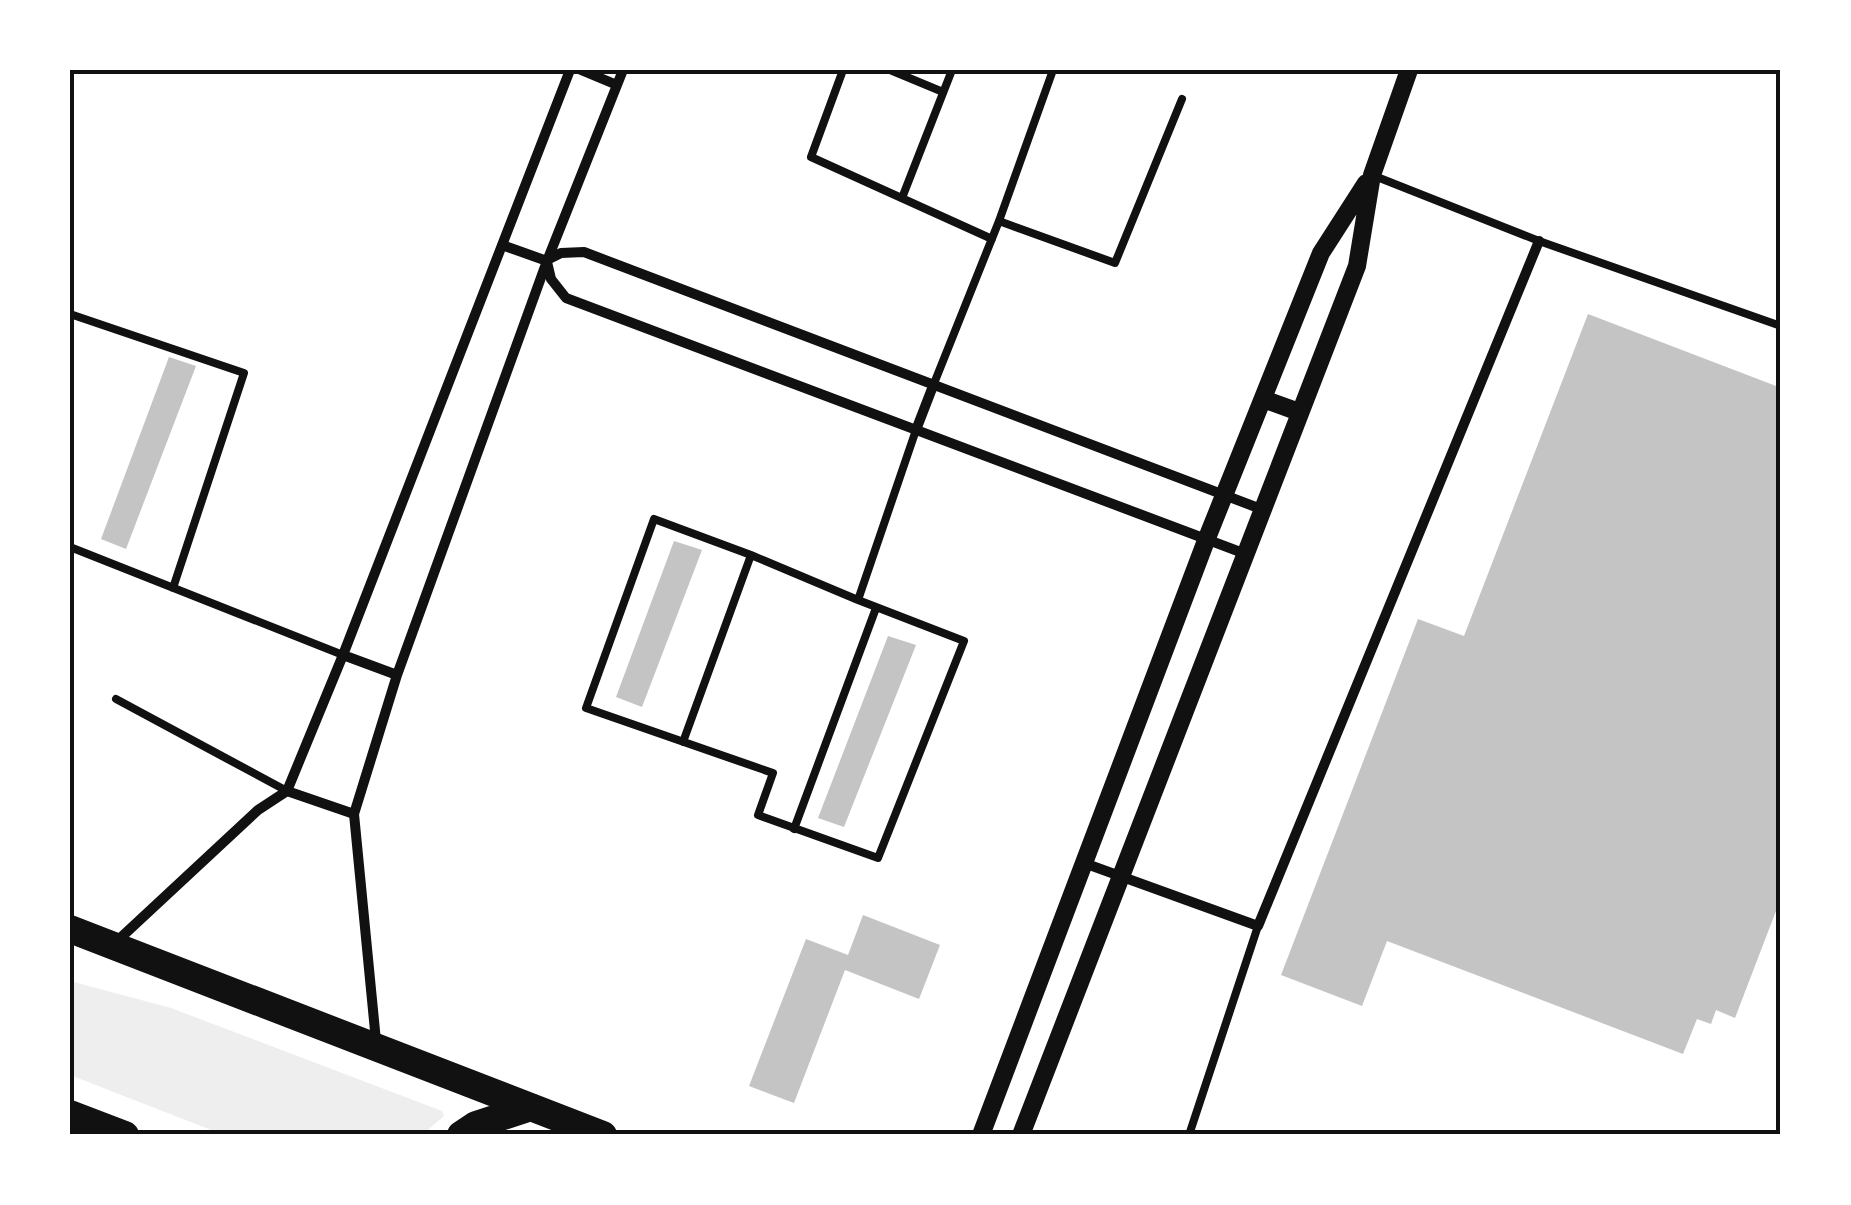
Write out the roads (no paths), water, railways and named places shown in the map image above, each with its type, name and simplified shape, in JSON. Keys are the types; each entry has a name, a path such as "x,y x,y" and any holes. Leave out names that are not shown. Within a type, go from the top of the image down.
{"highway":[{"path":"70,929 603,1135"},
{"path":"460,1135 476,1125 531,1108"},
{"path":"70,1114 125,1135"}],"street":[{"path":"113,945 258,810 286,791 343,655 570,70"},
{"path":"581,70 617,85"},
{"path":"376,1047 354,814 397,675 546,261 623,70"},
{"path":"1021,1135 1356,266 1372,175 1410,70"},
{"path":"981,1135 1207,538 1321,252 1372,175"},
{"path":"1084,863 1258,926 1539,240"},
{"path":"502,245 546,261"},
{"path":"546,261 561,252 584,252 1261,509"},
{"path":"546,261 551,279 566,298 1243,553"},
{"path":"916,430 934,386"},
{"path":"1263,399 1299,412"},
{"path":"343,655 397,675"},
{"path":"286,791 354,814"}],"lane":[{"path":"843,70 811,156 992,240"},
{"path":"890,70 943,92"},
{"path":"902,198 952,70"},
{"path":"934,386 999,222 1053,70"},
{"path":"999,222 1115,263 1182,99"},
{"path":"1372,175 1539,240 1781,326"},
{"path":"70,314 244,373 173,588"},
{"path":"858,600 916,430"},
{"path":"654,519 750,554 964,641 878,858 758,816 773,773 586,708 654,519"},
{"path":"70,547 343,655"},
{"path":"683,742 750,554"},
{"path":"794,828 876,608"},
{"path":"116,699 286,791"},
{"path":"1189,1135 1258,926"}]}
